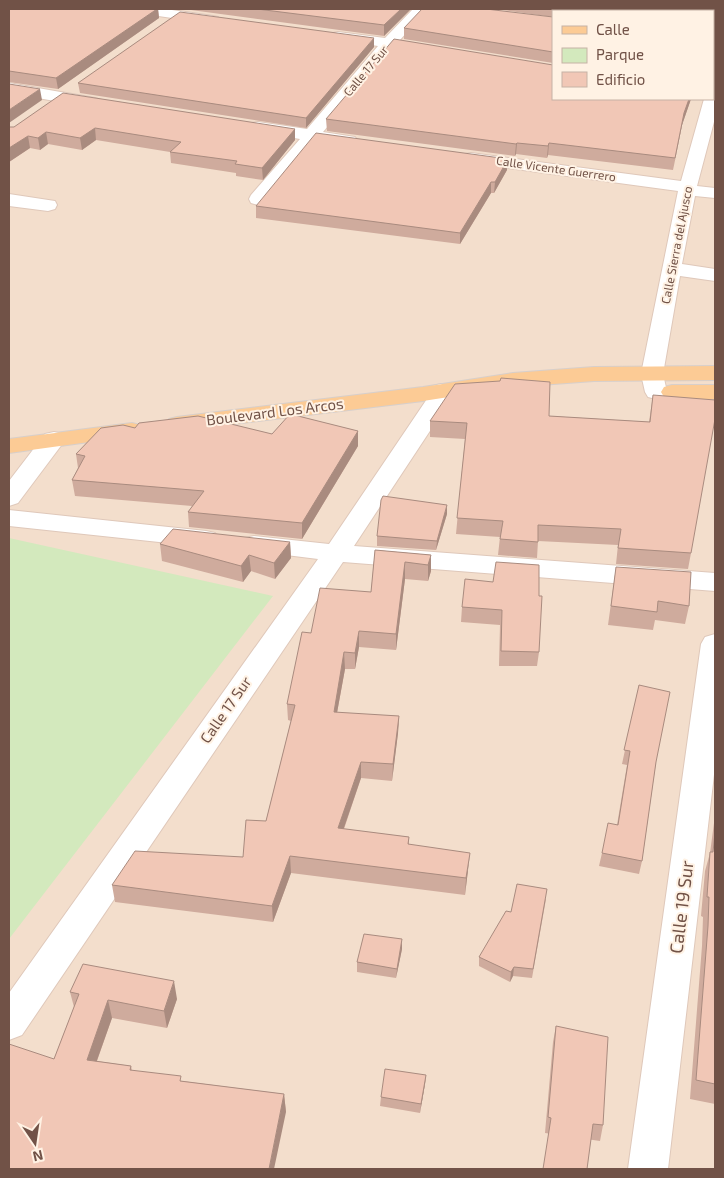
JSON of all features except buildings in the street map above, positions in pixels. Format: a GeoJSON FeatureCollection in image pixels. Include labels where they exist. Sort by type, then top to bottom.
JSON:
{"type":"FeatureCollection","features":[{"type":"Feature","properties":{"kind":"main road","name":"Boulevard Los Arcos"},"geometry":{"type":"LineString","coordinates":[[9,446],[435,394],[505,393],[654,383],[715,373]]}},
{"type":"Feature","properties":{"kind":"main road","name":"Boulevard Los Arcos"},"geometry":{"type":"LineString","coordinates":[[654,383],[715,392]]}},
{"type":"Feature","properties":{"kind":"street"},"geometry":{"type":"LineString","coordinates":[[138,9],[181,12],[225,21]]}},
{"type":"Feature","properties":{"kind":"street","name":"Calle 17 Sur"},"geometry":{"type":"LineString","coordinates":[[258,199],[389,43],[421,9]]}},
{"type":"Feature","properties":{"kind":"street"},"geometry":{"type":"LineString","coordinates":[[161,26],[181,12]]}},
{"type":"Feature","properties":{"kind":"street"},"geometry":{"type":"LineString","coordinates":[[321,34],[437,51]]}},
{"type":"Feature","properties":{"kind":"street"},"geometry":{"type":"LineString","coordinates":[[45,107],[75,86]]}},
{"type":"Feature","properties":{"kind":"street"},"geometry":{"type":"LineString","coordinates":[[9,88],[108,105]]}},
{"type":"Feature","properties":{"kind":"street","name":"Calle Sierra del Ajusco"},"geometry":{"type":"LineString","coordinates":[[654,383],[671,269],[688,189],[712,100]]}},
{"type":"Feature","properties":{"kind":"street"},"geometry":{"type":"LineString","coordinates":[[244,125],[362,142]]}},
{"type":"Feature","properties":{"kind":"street","name":"Calle Vicente Guerrero"},"geometry":{"type":"LineString","coordinates":[[450,155],[715,194]]}},
{"type":"Feature","properties":{"kind":"street"},"geometry":{"type":"LineString","coordinates":[[9,200],[48,205]]}},
{"type":"Feature","properties":{"kind":"street"},"geometry":{"type":"LineString","coordinates":[[671,269],[715,275]]}},
{"type":"Feature","properties":{"kind":"street","name":"Calle 17 Sur"},"geometry":{"type":"LineString","coordinates":[[9,1023],[336,553],[435,394]]}},
{"type":"Feature","properties":{"kind":"street"},"geometry":{"type":"LineString","coordinates":[[9,498],[54,439]]}},
{"type":"Feature","properties":{"kind":"street"},"geometry":{"type":"LineString","coordinates":[[9,518],[336,553],[715,582]]}},
{"type":"Feature","properties":{"kind":"street","name":"Calle 19 Sur"},"geometry":{"type":"LineString","coordinates":[[648,1169],[715,644]]}},
{"type":"Feature","properties":{"kind":"shaded area"},"geometry":{"type":"Polygon","coordinates":[[[9,9],[715,9],[715,1169],[9,1169],[9,9]]]}},
{"type":"Feature","properties":{"kind":"green space"},"geometry":{"type":"Polygon","coordinates":[[[9,538],[273,596],[9,939],[9,538]]]}}]}
